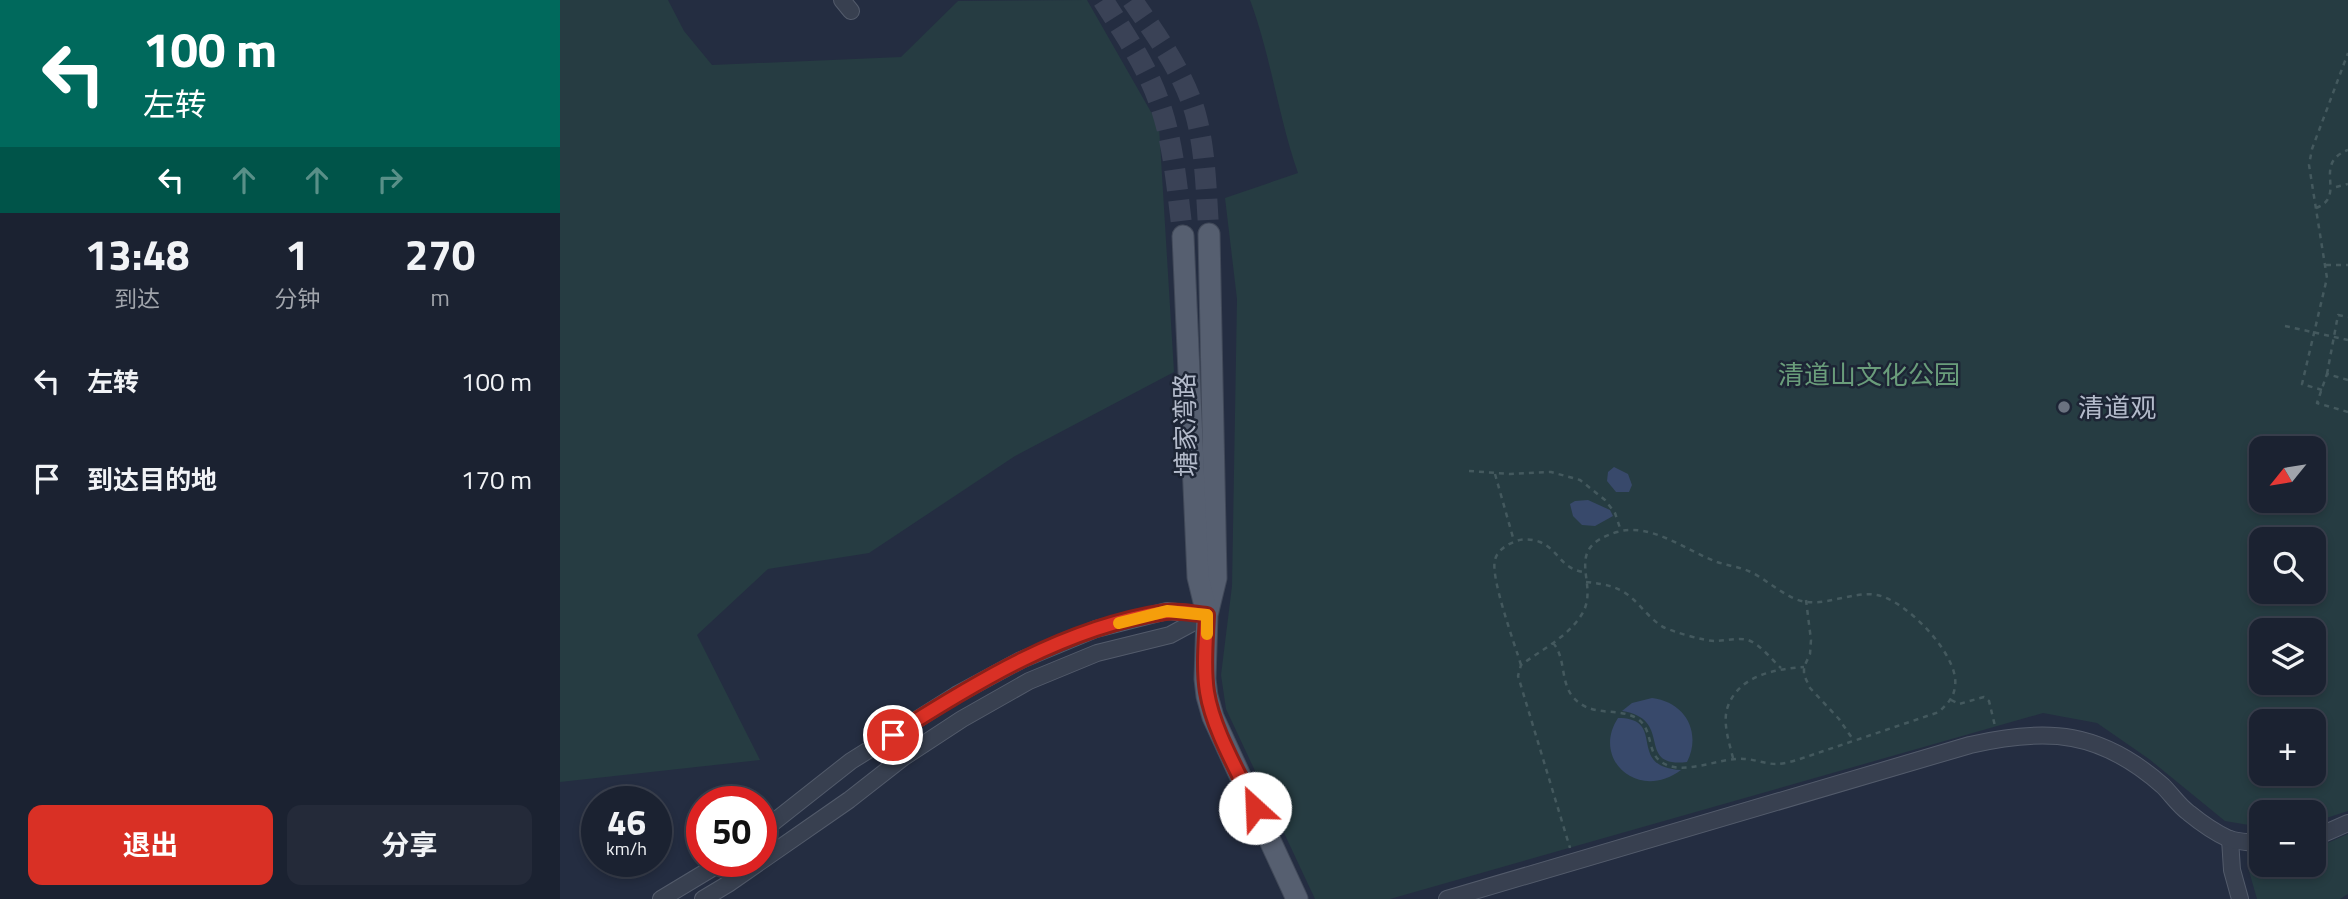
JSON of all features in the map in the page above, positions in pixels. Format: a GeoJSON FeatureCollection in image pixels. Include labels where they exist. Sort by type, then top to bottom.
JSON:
{"type":"FeatureCollection","features":[{"type":"Feature","properties":{"kind":"main road","name":"塘家湾路"},"geometry":{"type":"LineString","coordinates":[[1209,234],[1216,578],[1207,615],[1205,679],[1213,717],[1297,899]]}},
{"type":"Feature","properties":{"kind":"main road","name":"塘家湾路"},"geometry":{"type":"LineString","coordinates":[[1183,236],[1198,578],[1207,615]]}},
{"type":"Feature","properties":{"kind":"street"},"geometry":{"type":"LineString","coordinates":[[777,819],[851,761],[956,695],[1021,660],[1096,629],[1167,611],[1207,615]]}},
{"type":"Feature","properties":{"kind":"street"},"geometry":{"type":"LineString","coordinates":[[703,899],[849,800],[904,757],[1028,681],[1097,653],[1170,635],[1207,615]]}},
{"type":"Feature","properties":{"kind":"street"},"geometry":{"type":"LineString","coordinates":[[1447,899],[1998,738],[2057,734],[2116,752],[2143,769],[2187,813],[2230,839],[2249,842]]}},
{"type":"Feature","properties":{"kind":"street"},"geometry":{"type":"LineString","coordinates":[[2326,833],[2348,823]]}},
{"type":"Feature","properties":{"kind":"street"},"geometry":{"type":"LineString","coordinates":[[2230,839],[2232,870],[2241,899]]}},
{"type":"Feature","properties":{"kind":"street"},"geometry":{"type":"LineString","coordinates":[[660,899],[697,877]]}},
{"type":"Feature","properties":{"kind":"path"},"geometry":{"type":"LineString","coordinates":[[2322,390],[2302,384],[2327,278],[2309,166],[2312,149],[2348,54]]}},
{"type":"Feature","properties":{"kind":"path"},"geometry":{"type":"LineString","coordinates":[[2348,150],[2337,156],[2333,176],[2337,189],[2348,184]]}},
{"type":"Feature","properties":{"kind":"path"},"geometry":{"type":"LineString","coordinates":[[2316,208],[2329,205]]}},
{"type":"Feature","properties":{"kind":"path"},"geometry":{"type":"LineString","coordinates":[[2326,265],[2348,265]]}},
{"type":"Feature","properties":{"kind":"path"},"geometry":{"type":"LineString","coordinates":[[2348,317],[2337,315],[2327,374],[2317,403],[2348,412]]}},
{"type":"Feature","properties":{"kind":"path"},"geometry":{"type":"LineString","coordinates":[[2285,326],[2348,340]]}},
{"type":"Feature","properties":{"kind":"path"},"geometry":{"type":"LineString","coordinates":[[2327,374],[2348,380]]}},
{"type":"Feature","properties":{"kind":"path"},"geometry":{"type":"LineString","coordinates":[[1469,471],[1551,472],[1580,480],[1605,500],[1615,513],[1621,531]]}},
{"type":"Feature","properties":{"kind":"path"},"geometry":{"type":"LineString","coordinates":[[1494,473],[1514,541]]}},
{"type":"Feature","properties":{"kind":"path"},"geometry":{"type":"LineString","coordinates":[[1521,665],[1553,643],[1581,616],[1587,604],[1585,561],[1592,545],[1603,537],[1621,531],[1646,532],[1719,563],[1738,566],[1798,600],[1821,601],[1860,594],[1895,600],[1916,616],[1950,659],[1955,670],[1956,685],[1951,701],[1939,712],[1797,760],[1776,764],[1733,759],[1695,767],[1662,763],[1653,752],[1648,732],[1637,719],[1581,705],[1572,696],[1564,681],[1558,648],[1553,643]]}},
{"type":"Feature","properties":{"kind":"path"},"geometry":{"type":"LineString","coordinates":[[1574,861],[1518,676],[1521,665],[1496,579],[1495,560],[1505,545],[1521,538],[1540,542],[1554,552],[1566,567],[1584,573]]}},
{"type":"Feature","properties":{"kind":"path"},"geometry":{"type":"LineString","coordinates":[[1586,582],[1620,589],[1645,613],[1674,631],[1714,641],[1746,639],[1753,642],[1781,668]]}},
{"type":"Feature","properties":{"kind":"path"},"geometry":{"type":"LineString","coordinates":[[1805,600],[1811,640],[1804,675],[1810,688],[1839,719],[1854,741]]}},
{"type":"Feature","properties":{"kind":"path"},"geometry":{"type":"LineString","coordinates":[[1733,759],[1726,730],[1727,710],[1734,695],[1747,682],[1765,672],[1804,667]]}},
{"type":"Feature","properties":{"kind":"path"},"geometry":{"type":"LineString","coordinates":[[1951,701],[1959,704],[1984,697],[1989,701],[1998,738]]}},
{"type":"Feature","properties":{"kind":"green space"},"geometry":{"type":"Polygon","coordinates":[[[560,0],[668,0],[684,31],[712,65],[901,57],[958,1],[1087,0],[1159,126],[1174,372],[1015,456],[869,553],[768,569],[697,635],[760,760],[560,782],[560,0]]]}},
{"type":"Feature","properties":{"kind":"green space","name":"清道山文化公园"},"geometry":{"type":"Polygon","coordinates":[[[1250,0],[2348,0],[2348,811],[2326,818],[2326,800],[2249,800],[2249,825],[2225,821],[2149,759],[2097,723],[2043,713],[1390,899],[1315,899],[1226,709],[1221,675],[1232,586],[1237,299],[1225,198],[1298,173],[1250,0]]]}},
{"type":"Feature","properties":{"kind":"green space"},"geometry":{"type":"Polygon","coordinates":[[[2348,834],[2348,894],[2340,899],[2257,899],[2251,877],[2326,877],[2326,844],[2348,834]]]}},
{"type":"Feature","properties":{"kind":"water"},"geometry":{"type":"Polygon","coordinates":[[[1614,467],[1628,474],[1632,485],[1629,492],[1616,492],[1607,481],[1608,472],[1614,467]]]}},
{"type":"Feature","properties":{"kind":"water"},"geometry":{"type":"Polygon","coordinates":[[[1588,500],[1610,510],[1613,516],[1595,526],[1582,525],[1573,516],[1570,504],[1588,500]]]}},
{"type":"Feature","properties":{"kind":"water"},"geometry":{"type":"Polygon","coordinates":[[[1652,698],[1674,705],[1688,720],[1692,740],[1687,762],[1671,762],[1662,758],[1647,723],[1638,716],[1622,711],[1632,703],[1652,698]]]}},
{"type":"Feature","properties":{"kind":"water"},"geometry":{"type":"Polygon","coordinates":[[[1618,718],[1633,720],[1641,726],[1655,761],[1664,767],[1681,770],[1665,779],[1649,781],[1635,778],[1623,771],[1610,748],[1611,733],[1618,718]]]}},
{"type":"Feature","properties":{"kind":"tunnel"},"geometry":{"type":"LineString","coordinates":[[1103,0],[1140,60],[1158,99],[1171,149],[1183,236]]}},
{"type":"Feature","properties":{"kind":"tunnel"},"geometry":{"type":"LineString","coordinates":[[1132,0],[1176,67],[1195,112],[1203,157],[1209,234]]}},
{"type":"Feature","properties":{"kind":"slow traffic"},"geometry":{"type":"LineString","coordinates":[[1119,623],[1167,611],[1207,615],[1207,634]]}},
{"type":"Feature","properties":{"kind":"place","name":"清道观"},"geometry":{"type":"Point","coordinates":[2064,407]}},
{"type":"Feature","properties":{"kind":"route"},"geometry":{"type":"LineString","coordinates":[[893,735],[956,695],[1021,660],[1096,629],[1167,611],[1207,615],[1207,696],[1213,717],[1255,808]]}}]}
